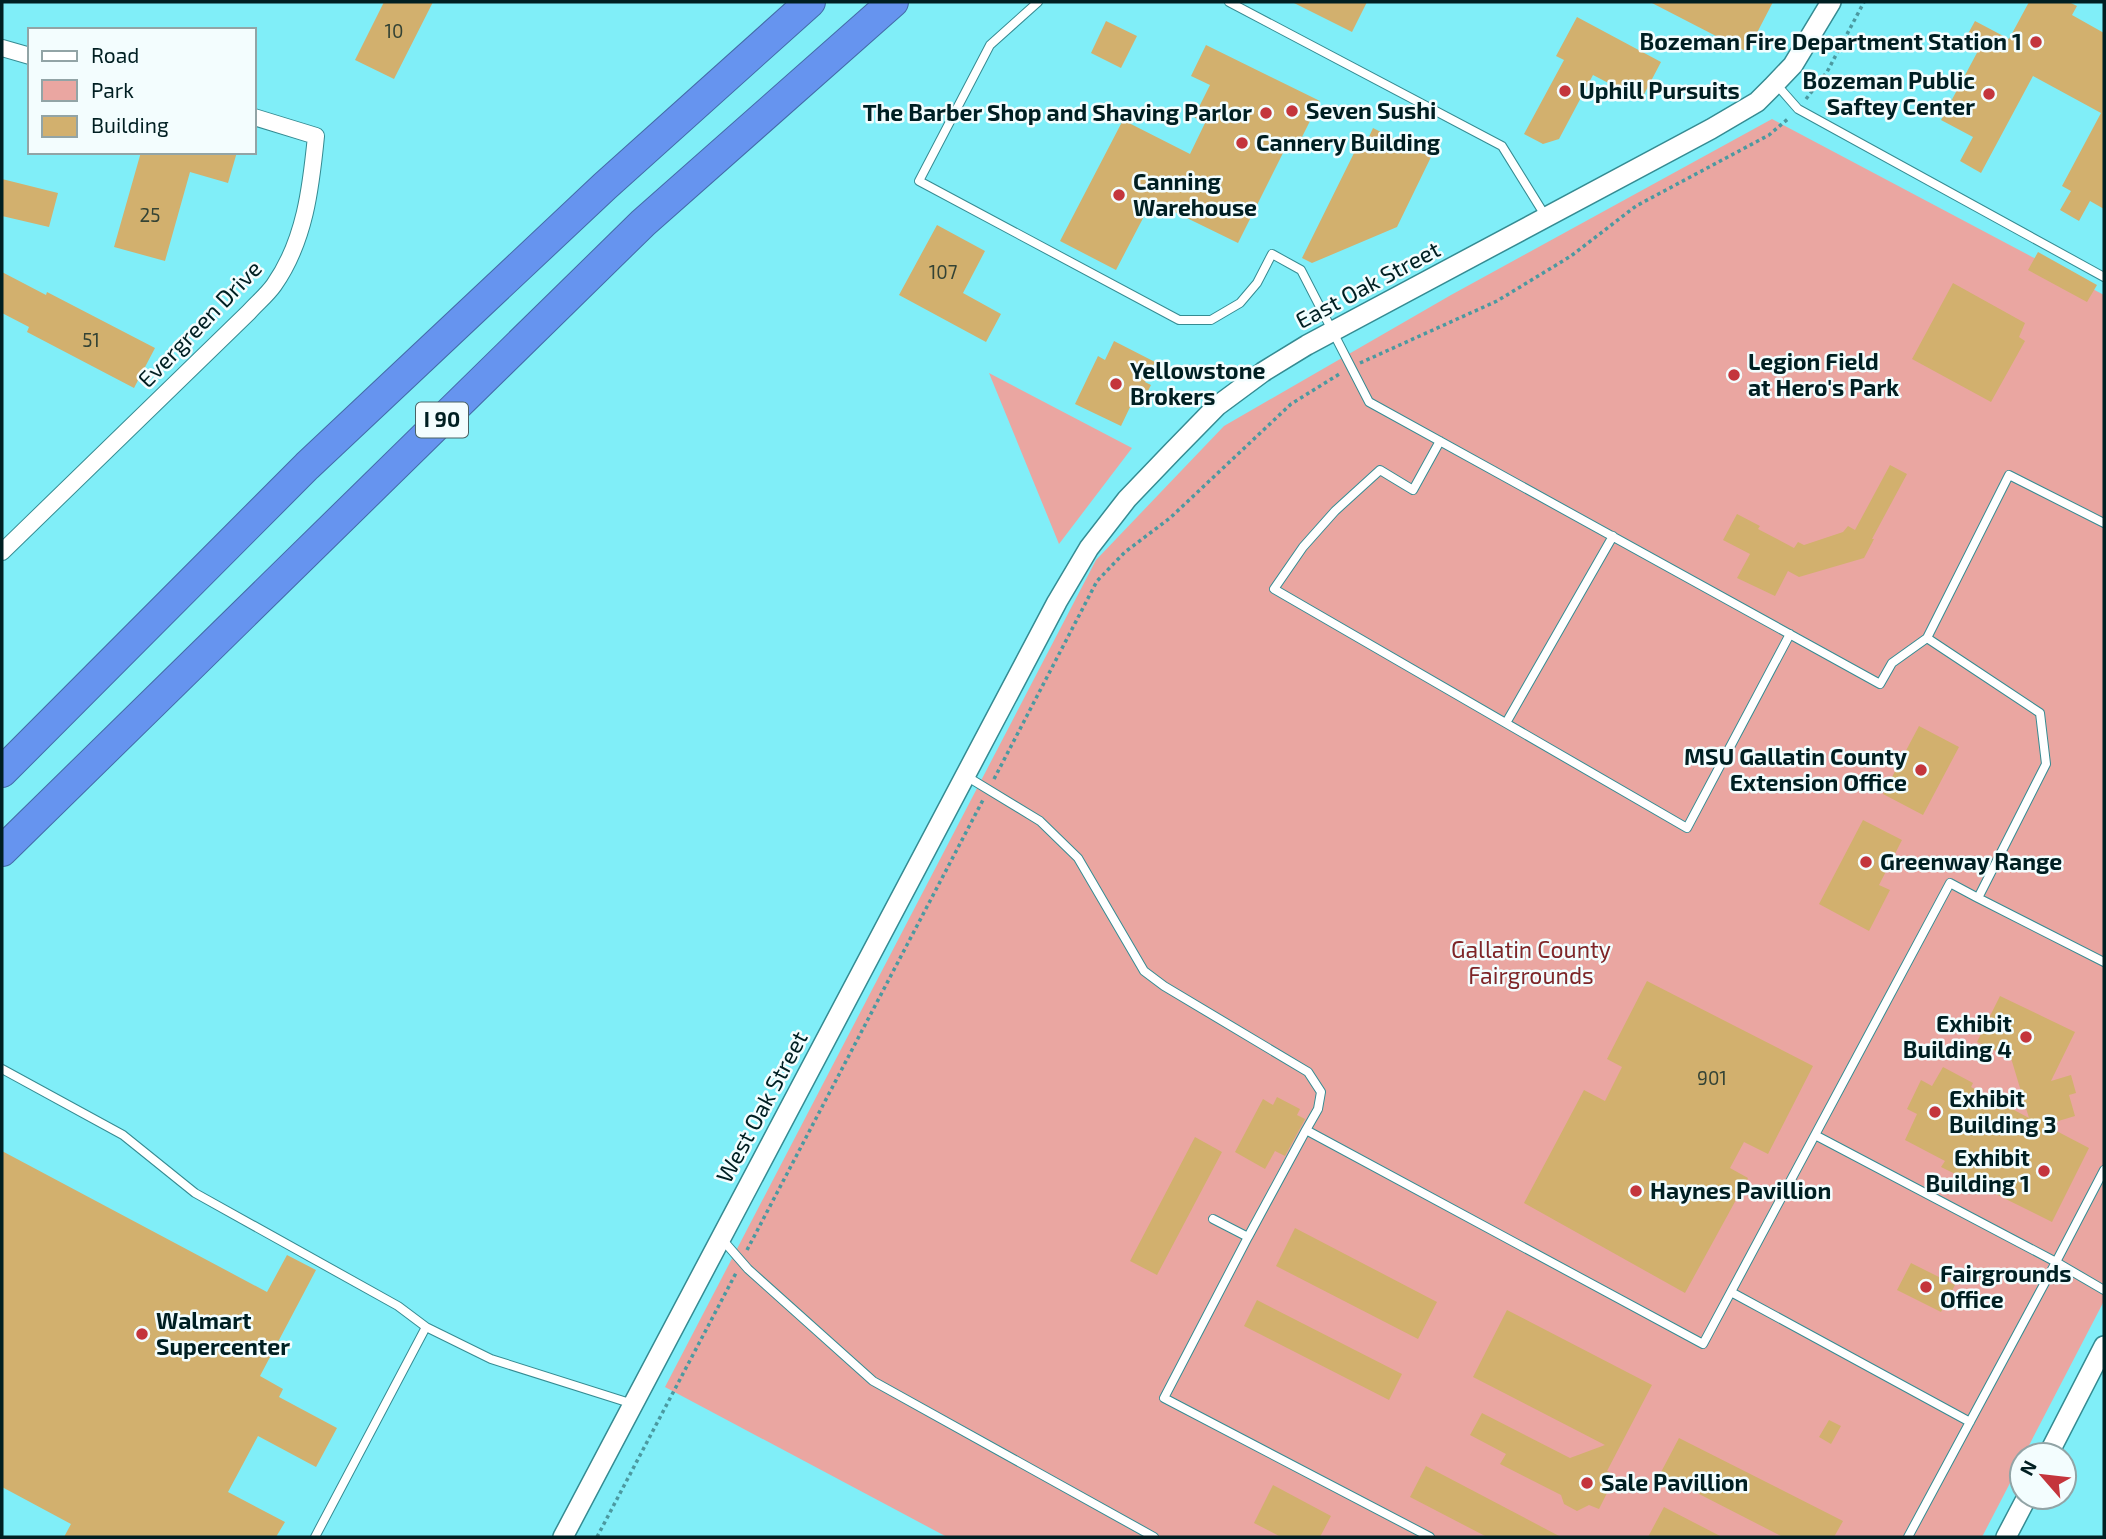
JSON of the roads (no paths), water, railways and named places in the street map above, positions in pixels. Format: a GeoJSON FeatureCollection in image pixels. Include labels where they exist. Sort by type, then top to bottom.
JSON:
{"type":"FeatureCollection","features":[{"type":"Feature","properties":{"kind":"highway","name":"I 90"},"geometry":{"type":"LineString","coordinates":[[2,772],[307,466],[605,186],[810,2]]}},
{"type":"Feature","properties":{"kind":"highway","name":"I 90"},"geometry":{"type":"LineString","coordinates":[[2,851],[643,223],[893,2]]}},
{"type":"Feature","properties":{"kind":"street","name":"East Oak Street"},"geometry":{"type":"LineString","coordinates":[[1004,699],[1089,548],[1127,499],[1217,406],[1263,372],[1334,331],[1757,102],[1793,65],[1831,2]]}},
{"type":"Feature","properties":{"kind":"street"},"geometry":{"type":"LineString","coordinates":[[2,48],[28,55]]}},
{"type":"Feature","properties":{"kind":"street","name":"Evergreen Drive"},"geometry":{"type":"LineString","coordinates":[[2,552],[249,312],[273,286],[287,264],[300,232],[311,186],[316,136],[256,118]]}},
{"type":"Feature","properties":{"kind":"street","name":"West Oak Street"},"geometry":{"type":"LineString","coordinates":[[564,1537],[1004,699]]}},
{"type":"Feature","properties":{"kind":"street"},"geometry":{"type":"LineString","coordinates":[[2055,1441],[2104,1346]]}},
{"type":"Feature","properties":{"kind":"street"},"geometry":{"type":"LineString","coordinates":[[2006,1537],[2020,1511]]}},
{"type":"Feature","properties":{"kind":"lane"},"geometry":{"type":"LineString","coordinates":[[1038,2],[990,45],[919,181],[1180,320],[1211,320],[1240,303],[1258,283],[1272,254],[1301,270],[1369,402],[1880,684],[1892,663],[1927,638],[2009,475],[2104,523]]}},
{"type":"Feature","properties":{"kind":"lane"},"geometry":{"type":"LineString","coordinates":[[1229,2],[1502,146],[1546,217]]}},
{"type":"Feature","properties":{"kind":"lane"},"geometry":{"type":"LineString","coordinates":[[1776,84],[1798,109],[2104,277]]}},
{"type":"Feature","properties":{"kind":"lane"},"geometry":{"type":"LineString","coordinates":[[1440,441],[1413,490],[1380,470],[1335,511],[1303,548],[1275,589],[1687,828],[1790,634]]}},
{"type":"Feature","properties":{"kind":"lane"},"geometry":{"type":"LineString","coordinates":[[1506,723],[1613,536]]}},
{"type":"Feature","properties":{"kind":"lane"},"geometry":{"type":"LineString","coordinates":[[1927,638],[2040,713],[2046,764],[1978,898]]}},
{"type":"Feature","properties":{"kind":"lane"},"geometry":{"type":"LineString","coordinates":[[964,775],[1040,821],[1078,858],[1144,971],[1164,986],[1308,1072],[1321,1092],[1318,1109],[1164,1398],[1430,1537]]}},
{"type":"Feature","properties":{"kind":"lane"},"geometry":{"type":"LineString","coordinates":[[1306,1130],[1703,1344],[1950,883],[2104,962]]}},
{"type":"Feature","properties":{"kind":"lane"},"geometry":{"type":"LineString","coordinates":[[2,1069],[123,1135],[195,1193],[398,1306],[426,1327],[491,1359],[634,1404]]}},
{"type":"Feature","properties":{"kind":"lane"},"geometry":{"type":"LineString","coordinates":[[1815,1135],[2104,1290]]}},
{"type":"Feature","properties":{"kind":"lane"},"geometry":{"type":"LineString","coordinates":[[1908,1537],[2104,1170]]}},
{"type":"Feature","properties":{"kind":"lane"},"geometry":{"type":"LineString","coordinates":[[1213,1219],[1248,1237]]}},
{"type":"Feature","properties":{"kind":"lane"},"geometry":{"type":"LineString","coordinates":[[720,1238],[873,1381],[1154,1537]]}},
{"type":"Feature","properties":{"kind":"lane"},"geometry":{"type":"LineString","coordinates":[[1731,1292],[1970,1422]]}},
{"type":"Feature","properties":{"kind":"lane"},"geometry":{"type":"LineString","coordinates":[[315,1537],[426,1327]]}},
{"type":"Feature","properties":{"kind":"place","name":"Bozeman Fire Department Station 1"},"geometry":{"type":"Point","coordinates":[2036,42]}},
{"type":"Feature","properties":{"kind":"place","name":"Uphill Pursuits"},"geometry":{"type":"Point","coordinates":[1565,91]}},
{"type":"Feature","properties":{"kind":"place","name":"Bozeman Public Saftey Center"},"geometry":{"type":"Point","coordinates":[1989,94]}},
{"type":"Feature","properties":{"kind":"place","name":"Seven Sushi"},"geometry":{"type":"Point","coordinates":[1292,111]}},
{"type":"Feature","properties":{"kind":"place","name":"The Barber Shop and Shaving Parlor"},"geometry":{"type":"Point","coordinates":[1266,113]}},
{"type":"Feature","properties":{"kind":"place","name":"Cannery Building"},"geometry":{"type":"Point","coordinates":[1242,143]}},
{"type":"Feature","properties":{"kind":"place","name":"Canning Warehouse"},"geometry":{"type":"Point","coordinates":[1119,195]}},
{"type":"Feature","properties":{"kind":"place","name":"Legion Field at Hero's Park"},"geometry":{"type":"Point","coordinates":[1734,375]}},
{"type":"Feature","properties":{"kind":"place","name":"Yellowstone Brokers"},"geometry":{"type":"Point","coordinates":[1116,384]}},
{"type":"Feature","properties":{"kind":"place","name":"MSU Gallatin County Extension Office"},"geometry":{"type":"Point","coordinates":[1921,770]}},
{"type":"Feature","properties":{"kind":"place","name":"Greenway Range"},"geometry":{"type":"Point","coordinates":[1866,862]}},
{"type":"Feature","properties":{"kind":"place","name":"Exhibit Building 4"},"geometry":{"type":"Point","coordinates":[2026,1037]}},
{"type":"Feature","properties":{"kind":"place","name":"Exhibit Building 3"},"geometry":{"type":"Point","coordinates":[1935,1112]}},
{"type":"Feature","properties":{"kind":"place","name":"Exhibit Building 1"},"geometry":{"type":"Point","coordinates":[2044,1171]}},
{"type":"Feature","properties":{"kind":"place","name":"Haynes Pavillion"},"geometry":{"type":"Point","coordinates":[1636,1191]}},
{"type":"Feature","properties":{"kind":"place","name":"Fairgrounds Office"},"geometry":{"type":"Point","coordinates":[1926,1287]}},
{"type":"Feature","properties":{"kind":"place","name":"Walmart Supercenter"},"geometry":{"type":"Point","coordinates":[142,1334]}},
{"type":"Feature","properties":{"kind":"place","name":"Sale Pavillion"},"geometry":{"type":"Point","coordinates":[1587,1483]}},
{"type":"Feature","properties":{"kind":"park label","name":"Gallatin County Fairgrounds"},"geometry":{"type":"Point","coordinates":[1531,963]}}]}
